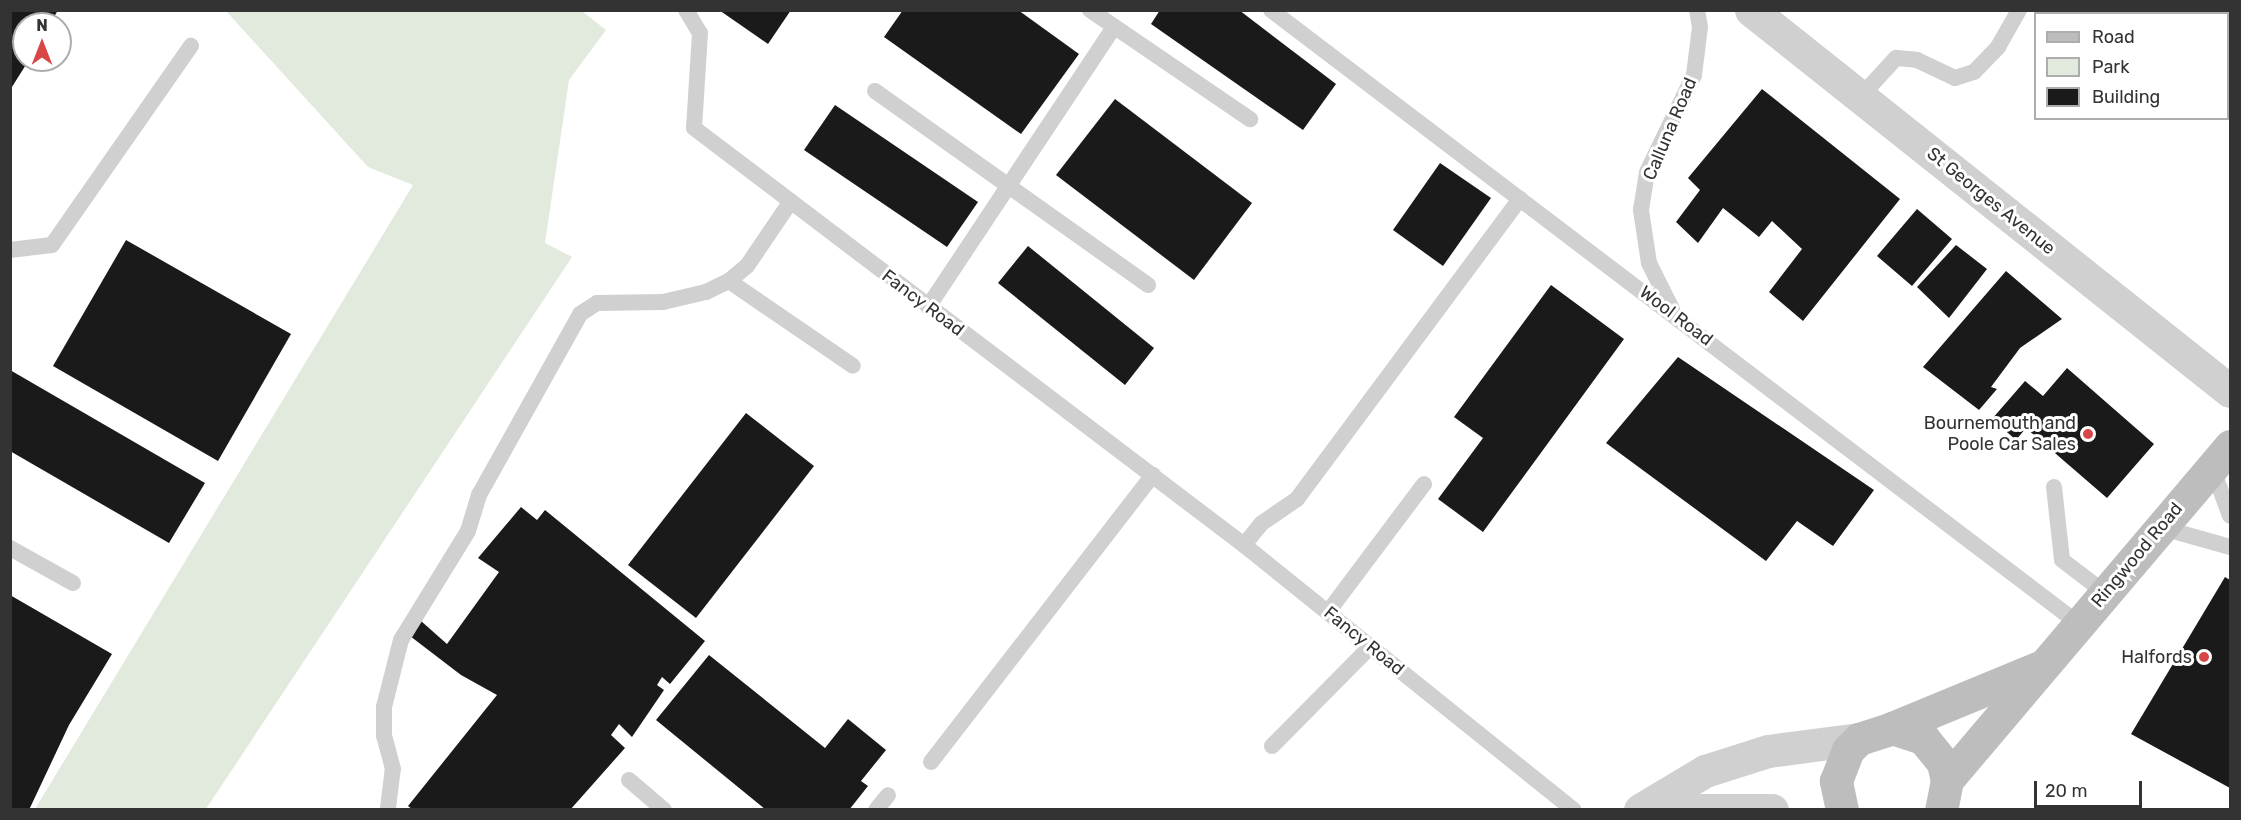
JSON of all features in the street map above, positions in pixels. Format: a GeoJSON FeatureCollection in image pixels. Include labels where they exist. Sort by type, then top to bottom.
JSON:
{"type":"FeatureCollection","features":[{"type":"Feature","properties":{"kind":"main road","name":"Ringwood Road"},"geometry":{"type":"LineString","coordinates":[[1944,795],[2104,592],[2221,456]]}},
{"type":"Feature","properties":{"kind":"main road","name":"Ringwood Road"},"geometry":{"type":"LineString","coordinates":[[1859,739],[1892,728],[2045,665]]}},
{"type":"Feature","properties":{"kind":"main road"},"geometry":{"type":"LineString","coordinates":[[1892,728],[1923,738],[1943,763],[1944,795]]}},
{"type":"Feature","properties":{"kind":"main road"},"geometry":{"type":"LineString","coordinates":[[1842,810],[1836,781],[1839,765],[1859,739]]}},
{"type":"Feature","properties":{"kind":"street","name":"St Georges Avenue"},"geometry":{"type":"LineString","coordinates":[[1751,10],[2230,391]]}},
{"type":"Feature","properties":{"kind":"street"},"geometry":{"type":"LineString","coordinates":[[1640,810],[1705,771],[1768,751],[1859,739]]}},
{"type":"Feature","properties":{"kind":"street"},"geometry":{"type":"LineString","coordinates":[[1692,810],[1772,810]]}},
{"type":"Feature","properties":{"kind":"lane","name":"Fancy Road"},"geometry":{"type":"LineString","coordinates":[[686,10],[700,33],[694,128],[1244,545],[1574,810]]}},
{"type":"Feature","properties":{"kind":"lane"},"geometry":{"type":"LineString","coordinates":[[1090,10],[1250,119]]}},
{"type":"Feature","properties":{"kind":"lane","name":"Wool Road"},"geometry":{"type":"LineString","coordinates":[[1270,10],[1520,200],[1674,313],[2079,624]]}},
{"type":"Feature","properties":{"kind":"lane","name":"Calluna Road"},"geometry":{"type":"LineString","coordinates":[[1674,313],[1649,263],[1641,210],[1647,172],[1694,75],[1700,27],[1698,10]]}},
{"type":"Feature","properties":{"kind":"lane"},"geometry":{"type":"LineString","coordinates":[[1861,96],[1896,58],[1917,60],[1954,78],[1974,72],[1998,47],[2019,10]]}},
{"type":"Feature","properties":{"kind":"lane"},"geometry":{"type":"LineString","coordinates":[[928,307],[1114,27]]}},
{"type":"Feature","properties":{"kind":"lane"},"geometry":{"type":"LineString","coordinates":[[10,250],[52,245],[191,46]]}},
{"type":"Feature","properties":{"kind":"lane"},"geometry":{"type":"LineString","coordinates":[[875,91],[1148,285]]}},
{"type":"Feature","properties":{"kind":"lane"},"geometry":{"type":"LineString","coordinates":[[1244,545],[1262,523],[1298,500],[1520,200]]}},
{"type":"Feature","properties":{"kind":"lane"},"geometry":{"type":"LineString","coordinates":[[388,808],[393,769],[384,736],[384,707],[402,640],[468,531],[479,495],[580,314],[597,303],[663,302],[706,292],[729,281],[747,266],[791,201]]}},
{"type":"Feature","properties":{"kind":"lane"},"geometry":{"type":"LineString","coordinates":[[729,281],[853,366]]}},
{"type":"Feature","properties":{"kind":"lane"},"geometry":{"type":"LineString","coordinates":[[2221,456],[2230,516]]}},
{"type":"Feature","properties":{"kind":"lane"},"geometry":{"type":"LineString","coordinates":[[930,762],[1153,475]]}},
{"type":"Feature","properties":{"kind":"lane"},"geometry":{"type":"LineString","coordinates":[[1328,612],[1424,484]]}},
{"type":"Feature","properties":{"kind":"lane"},"geometry":{"type":"LineString","coordinates":[[2054,487],[2062,560],[2104,592]]}},
{"type":"Feature","properties":{"kind":"lane"},"geometry":{"type":"LineString","coordinates":[[2159,527],[2230,547]]}},
{"type":"Feature","properties":{"kind":"lane"},"geometry":{"type":"LineString","coordinates":[[10,548],[73,583]]}},
{"type":"Feature","properties":{"kind":"lane"},"geometry":{"type":"LineString","coordinates":[[1272,746],[1371,646]]}},
{"type":"Feature","properties":{"kind":"lane"},"geometry":{"type":"LineString","coordinates":[[628,780],[664,810]]}},
{"type":"Feature","properties":{"kind":"lane"},"geometry":{"type":"LineString","coordinates":[[876,810],[888,795]]}},
{"type":"Feature","properties":{"kind":"green space"},"geometry":{"type":"Polygon","coordinates":[[[226,11],[582,11],[606,30],[569,80],[545,243],[572,257],[206,809],[35,809],[413,185],[368,167],[226,11]]]}},
{"type":"Feature","properties":{"kind":"building"},"geometry":{"type":"Polygon","coordinates":[[[10,10],[58,10],[57,12],[12,12],[12,72],[21,72],[10,90],[10,10]]]}},
{"type":"Feature","properties":{"kind":"building"},"geometry":{"type":"Polygon","coordinates":[[[719,10],[791,10],[768,44],[719,10]]]}},
{"type":"Feature","properties":{"kind":"building"},"geometry":{"type":"Polygon","coordinates":[[[903,10],[1018,10],[1079,54],[1021,134],[884,37],[903,10]]]}},
{"type":"Feature","properties":{"kind":"building"},"geometry":{"type":"Polygon","coordinates":[[[1160,10],[1239,10],[1336,84],[1303,130],[1151,24],[1160,10]]]}},
{"type":"Feature","properties":{"kind":"building"},"geometry":{"type":"Polygon","coordinates":[[[1762,89],[1900,199],[1803,321],[1769,292],[1802,249],[1772,221],[1759,237],[1723,208],[1698,243],[1676,222],[1700,190],[1688,178],[1762,89]]]}},
{"type":"Feature","properties":{"kind":"building"},"geometry":{"type":"Polygon","coordinates":[[[1115,99],[1252,203],[1194,280],[1056,175],[1115,99]]]}},
{"type":"Feature","properties":{"kind":"building"},"geometry":{"type":"Polygon","coordinates":[[[835,105],[978,202],[947,247],[804,150],[835,105]]]}},
{"type":"Feature","properties":{"kind":"building"},"geometry":{"type":"Polygon","coordinates":[[[1440,163],[1491,198],[1443,266],[1393,230],[1440,163]]]}},
{"type":"Feature","properties":{"kind":"building"},"geometry":{"type":"Polygon","coordinates":[[[1917,209],[1952,239],[1912,286],[1877,256],[1917,209]]]}},
{"type":"Feature","properties":{"kind":"building"},"geometry":{"type":"Polygon","coordinates":[[[126,240],[291,334],[218,461],[53,366],[126,240]]]}},
{"type":"Feature","properties":{"kind":"building"},"geometry":{"type":"Polygon","coordinates":[[[1956,245],[1987,269],[1949,318],[1917,287],[1956,245]]]}},
{"type":"Feature","properties":{"kind":"building"},"geometry":{"type":"Polygon","coordinates":[[[1028,246],[1154,348],[1125,385],[998,283],[1028,246]]]}},
{"type":"Feature","properties":{"kind":"building"},"geometry":{"type":"Polygon","coordinates":[[[2006,271],[2062,319],[2020,348],[1991,387],[1997,389],[1979,410],[1923,367],[2006,271]]]}},
{"type":"Feature","properties":{"kind":"building"},"geometry":{"type":"Polygon","coordinates":[[[1551,285],[1624,339],[1483,532],[1438,499],[1483,438],[1454,417],[1551,285]]]}},
{"type":"Feature","properties":{"kind":"building"},"geometry":{"type":"Polygon","coordinates":[[[1678,357],[1874,490],[1833,546],[1797,521],[1766,561],[1606,443],[1678,357]]]}},
{"type":"Feature","properties":{"kind":"building","name":"Bournemouth and Poole Car Sales"},"geometry":{"type":"Polygon","coordinates":[[[2067,368],[2154,444],[2107,498],[2026,428],[2016,440],[1992,419],[2025,381],[2043,396],[2067,368]]]}},
{"type":"Feature","properties":{"kind":"building"},"geometry":{"type":"Polygon","coordinates":[[[10,370],[205,483],[169,543],[10,451],[10,370]]]}},
{"type":"Feature","properties":{"kind":"building"},"geometry":{"type":"Polygon","coordinates":[[[746,413],[814,466],[696,618],[628,565],[746,413]]]}},
{"type":"Feature","properties":{"kind":"building"},"geometry":{"type":"Polygon","coordinates":[[[521,507],[537,520],[545,510],[705,641],[670,684],[662,677],[657,685],[664,690],[632,737],[619,724],[611,735],[625,748],[570,810],[413,810],[408,806],[497,695],[461,675],[410,636],[421,621],[447,644],[499,572],[478,558],[521,507]]]}},
{"type":"Feature","properties":{"kind":"building","name":"Halfords"},"geometry":{"type":"Polygon","coordinates":[[[2225,577],[2230,580],[2230,788],[2131,734],[2225,577]]]}},
{"type":"Feature","properties":{"kind":"building"},"geometry":{"type":"Polygon","coordinates":[[[10,595],[112,654],[69,725],[29,810],[10,810],[10,595]]]}},
{"type":"Feature","properties":{"kind":"building"},"geometry":{"type":"Polygon","coordinates":[[[709,655],[825,748],[848,719],[886,750],[861,781],[868,786],[849,810],[766,810],[656,720],[709,655]]]}},
{"type":"Feature","properties":{"kind":"place","name":"Bournemouth and Poole Car Sales"},"geometry":{"type":"Point","coordinates":[2088,434]}},
{"type":"Feature","properties":{"kind":"place","name":"Halfords"},"geometry":{"type":"Point","coordinates":[2204,657]}}]}
